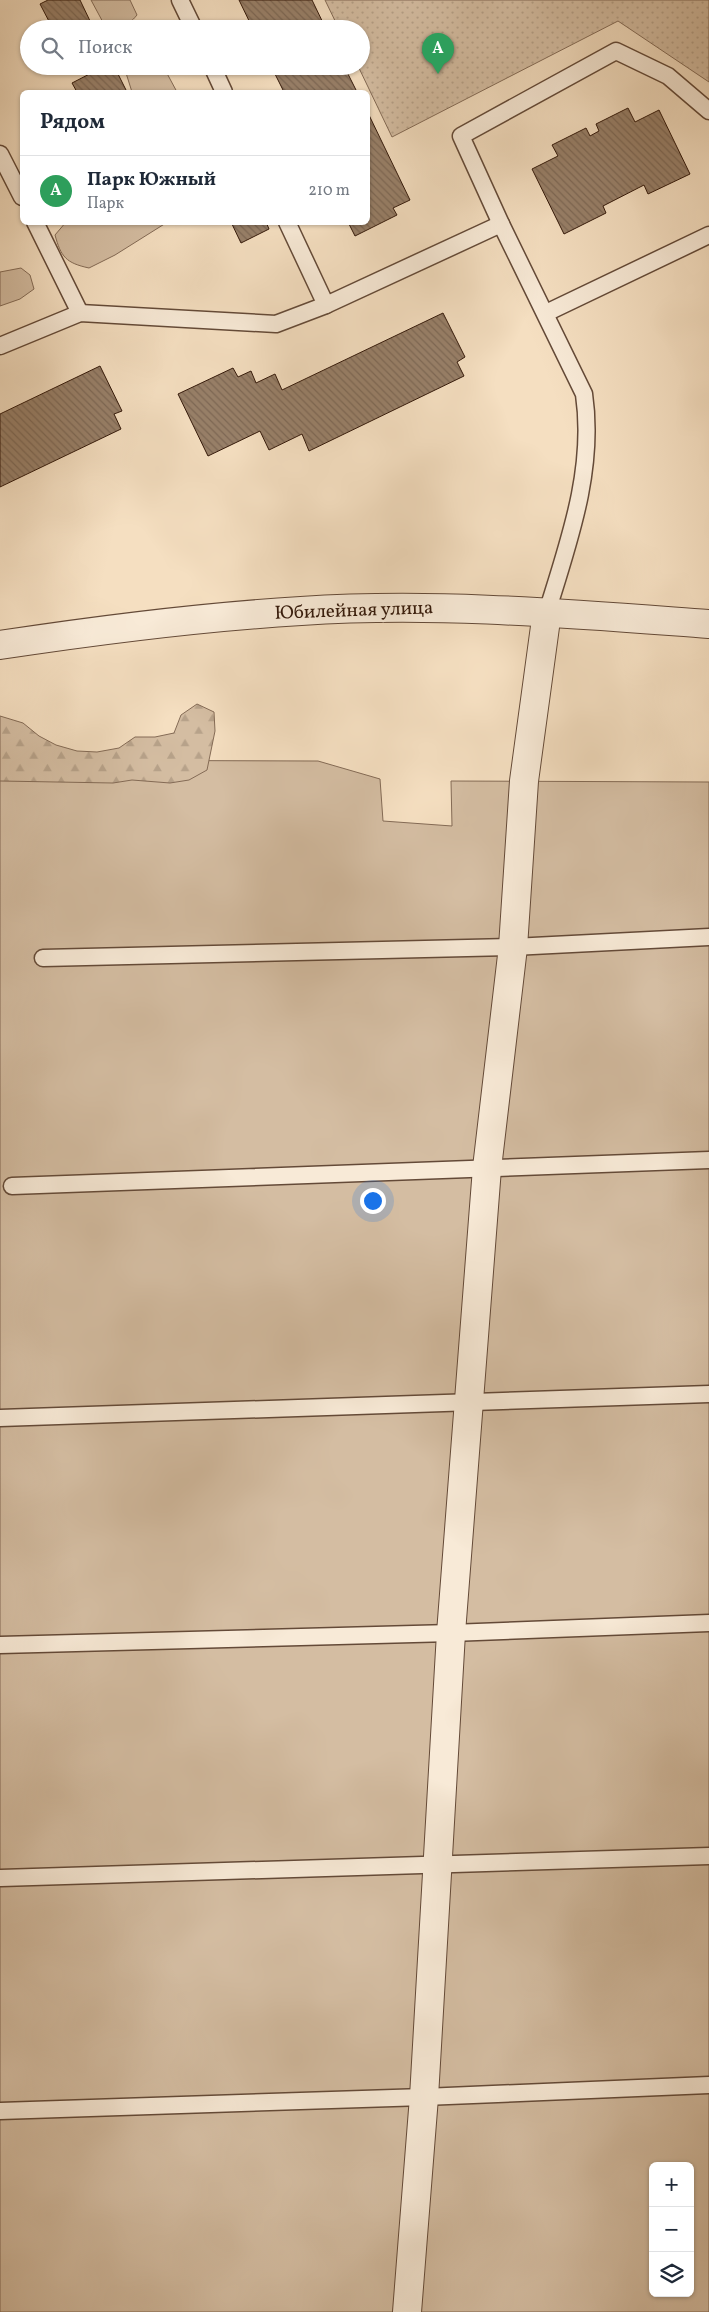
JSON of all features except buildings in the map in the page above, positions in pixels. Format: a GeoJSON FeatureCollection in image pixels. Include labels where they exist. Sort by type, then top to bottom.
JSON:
{"type":"FeatureCollection","features":[{"type":"Feature","properties":{"kind":"street","name":"Юбилейная улица"},"geometry":{"type":"LineString","coordinates":[[0,645],[164,624],[301,611],[464,608],[709,624]]}},
{"type":"Feature","properties":{"kind":"street"},"geometry":{"type":"LineString","coordinates":[[407,2312],[424,2098],[451,1633],[487,1168],[513,947],[524,781],[548,612]]}},
{"type":"Feature","properties":{"kind":"lane"},"geometry":{"type":"LineString","coordinates":[[180,0],[190,20]]}},
{"type":"Feature","properties":{"kind":"lane"},"geometry":{"type":"LineString","coordinates":[[548,612],[579,506],[587,452],[588,417],[584,394],[546,313],[500,224],[461,136],[616,51],[668,76],[709,111]]}},
{"type":"Feature","properties":{"kind":"lane"},"geometry":{"type":"LineString","coordinates":[[216,75],[223,90]]}},
{"type":"Feature","properties":{"kind":"lane"},"geometry":{"type":"LineString","coordinates":[[0,154],[20,193]]}},
{"type":"Feature","properties":{"kind":"lane"},"geometry":{"type":"LineString","coordinates":[[0,346],[80,313],[276,324],[326,305],[500,224]]}},
{"type":"Feature","properties":{"kind":"lane"},"geometry":{"type":"LineString","coordinates":[[36,225],[80,313]]}},
{"type":"Feature","properties":{"kind":"lane"},"geometry":{"type":"LineString","coordinates":[[288,225],[326,305]]}},
{"type":"Feature","properties":{"kind":"lane"},"geometry":{"type":"LineString","coordinates":[[546,313],[709,235]]}},
{"type":"Feature","properties":{"kind":"lane"},"geometry":{"type":"LineString","coordinates":[[43,958],[513,947],[709,937]]}},
{"type":"Feature","properties":{"kind":"lane"},"geometry":{"type":"LineString","coordinates":[[12,1186],[709,1160]]}},
{"type":"Feature","properties":{"kind":"lane"},"geometry":{"type":"LineString","coordinates":[[0,1418],[709,1394]]}},
{"type":"Feature","properties":{"kind":"lane"},"geometry":{"type":"LineString","coordinates":[[0,1645],[451,1633],[709,1623]]}},
{"type":"Feature","properties":{"kind":"lane"},"geometry":{"type":"LineString","coordinates":[[2,1878],[709,1856]]}},
{"type":"Feature","properties":{"kind":"lane"},"geometry":{"type":"LineString","coordinates":[[0,2111],[424,2098],[709,2085]]}},
{"type":"Feature","properties":{"kind":"green space"},"geometry":{"type":"Polygon","coordinates":[[[91,0],[130,0],[137,15],[132,20],[102,20],[91,0]]]}},
{"type":"Feature","properties":{"kind":"green space"},"geometry":{"type":"Polygon","coordinates":[[[325,0],[709,0],[709,82],[618,21],[392,137],[362,75],[370,75],[370,20],[335,20],[325,0]]]}},
{"type":"Feature","properties":{"kind":"green space"},"geometry":{"type":"Polygon","coordinates":[[[127,75],[168,75],[176,90],[131,90],[127,75]]]}},
{"type":"Feature","properties":{"kind":"green space"},"geometry":{"type":"Polygon","coordinates":[[[63,225],[163,225],[115,255],[89,268],[75,264],[66,258],[62,254],[55,235],[63,225]]]}},
{"type":"Feature","properties":{"kind":"green space"},"geometry":{"type":"Polygon","coordinates":[[[21,268],[30,275],[34,289],[20,299],[0,306],[0,272],[21,268]]]}},
{"type":"Feature","properties":{"kind":"green space"},"geometry":{"type":"Polygon","coordinates":[[[197,704],[214,712],[215,731],[207,770],[189,780],[170,783],[132,780],[113,783],[0,781],[0,716],[23,723],[39,736],[56,745],[77,751],[97,752],[119,748],[135,737],[155,737],[174,733],[181,715],[197,704]]]}},
{"type":"Feature","properties":{"kind":"green space"},"geometry":{"type":"Polygon","coordinates":[[[0,760],[318,761],[380,779],[383,821],[452,826],[451,781],[709,782],[709,2312],[0,2312],[0,760]]]}},
{"type":"Feature","properties":{"kind":"place","name":"Парк Южный"},"geometry":{"type":"Point","coordinates":[438,74]}}]}
